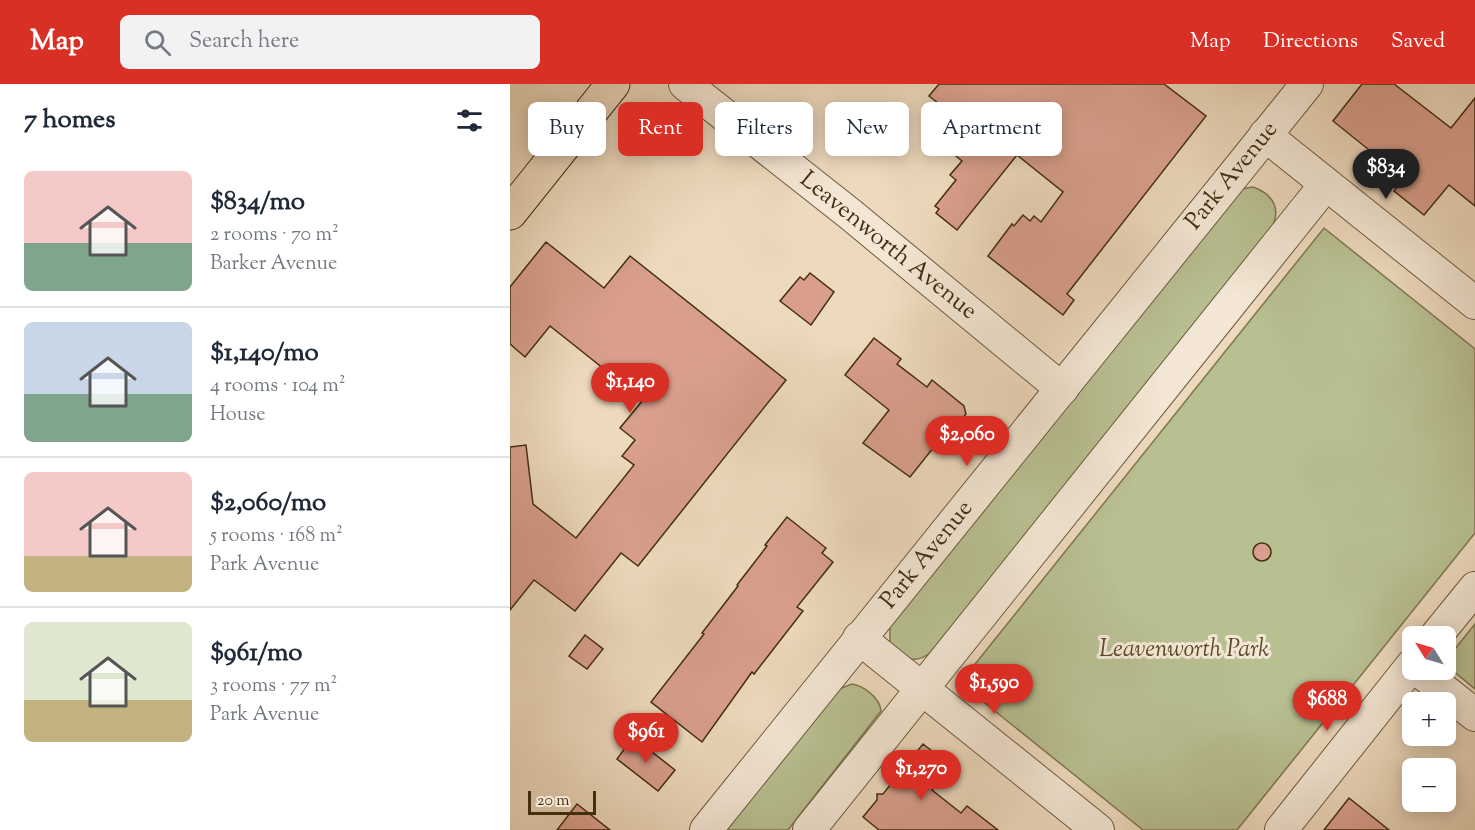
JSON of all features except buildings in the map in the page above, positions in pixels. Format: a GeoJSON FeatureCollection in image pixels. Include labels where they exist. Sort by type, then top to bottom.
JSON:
{"type":"FeatureCollection","features":[{"type":"Feature","properties":{"kind":"main road"},"geometry":{"type":"LineString","coordinates":[[510,213],[613,84]]}},
{"type":"Feature","properties":{"kind":"street","name":"Leavenworth Avenue"},"geometry":{"type":"LineString","coordinates":[[685,84],[850,214],[1062,389]]}},
{"type":"Feature","properties":{"kind":"street","name":"Park Avenue"},"geometry":{"type":"LineString","coordinates":[[706,830],[1306,84]]}},
{"type":"Feature","properties":{"kind":"street"},"geometry":{"type":"LineString","coordinates":[[1265,135],[1475,303]]}},
{"type":"Feature","properties":{"kind":"street"},"geometry":{"type":"LineString","coordinates":[[809,830],[1326,184]]}},
{"type":"Feature","properties":{"kind":"street"},"geometry":{"type":"LineString","coordinates":[[1444,626],[1475,588]]}},
{"type":"Feature","properties":{"kind":"street"},"geometry":{"type":"LineString","coordinates":[[859,638],[1098,830]]}},
{"type":"Feature","properties":{"kind":"street"},"geometry":{"type":"LineString","coordinates":[[1281,830],[1402,679]]}},
{"type":"Feature","properties":{"kind":"street"},"geometry":{"type":"LineString","coordinates":[[1431,680],[1475,716]]}},
{"type":"Feature","properties":{"kind":"green space"},"geometry":{"type":"Polygon","coordinates":[[[1253,187],[1266,194],[1274,203],[1276,215],[1271,229],[930,653],[914,659],[900,653],[890,645],[890,624],[1242,189],[1253,187]]]}},
{"type":"Feature","properties":{"kind":"green space","name":"Leavenworth Park"},"geometry":{"type":"Polygon","coordinates":[[[1324,228],[1475,349],[1475,533],[1237,830],[1143,830],[960,683],[1324,228]]]}},
{"type":"Feature","properties":{"kind":"green space"},"geometry":{"type":"Polygon","coordinates":[[[1475,624],[1475,689],[1456,673],[1456,648],[1475,624]]]}},
{"type":"Feature","properties":{"kind":"green space"},"geometry":{"type":"Polygon","coordinates":[[[852,684],[871,693],[881,711],[788,830],[725,830],[839,689],[852,684]]]}}]}
